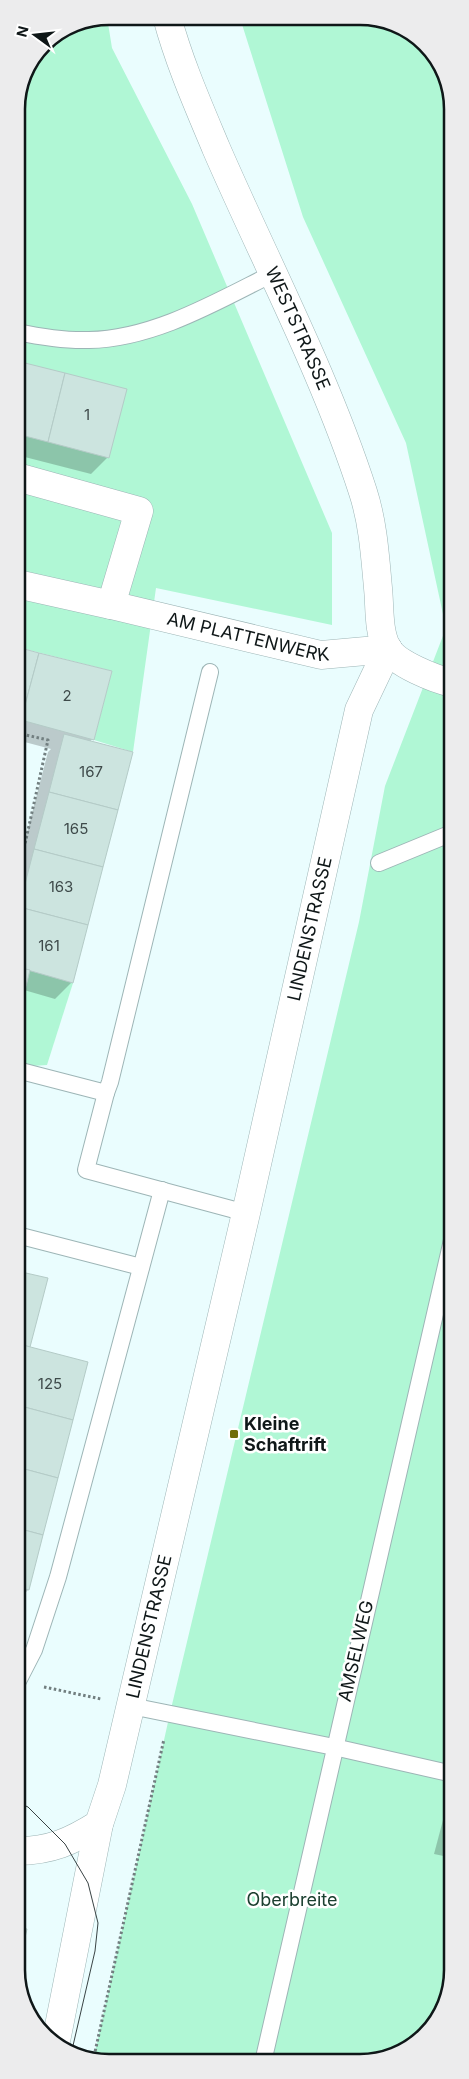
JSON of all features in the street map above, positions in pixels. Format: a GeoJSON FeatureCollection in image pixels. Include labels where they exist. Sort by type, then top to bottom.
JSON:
{"type":"FeatureCollection","features":[{"type":"Feature","properties":{"kind":"street","name":"WESTSTRASSE"},"geometry":{"type":"LineString","coordinates":[[170,25],[195,98],[343,438],[362,491],[371,522],[382,631],[388,649]]}},
{"type":"Feature","properties":{"kind":"street"},"geometry":{"type":"LineString","coordinates":[[25,479],[139,511],[111,605]]}},
{"type":"Feature","properties":{"kind":"street","name":"AM PLATTENWERK"},"geometry":{"type":"LineString","coordinates":[[25,586],[322,655],[388,649]]}},
{"type":"Feature","properties":{"kind":"street"},"geometry":{"type":"LineString","coordinates":[[388,649],[408,666],[428,676],[444,681]]}},
{"type":"Feature","properties":{"kind":"street","name":"LINDENSTRASSE"},"geometry":{"type":"LineString","coordinates":[[57,2036],[99,1824],[112,1785],[131,1706],[246,1213],[359,710],[388,649]]}},
{"type":"Feature","properties":{"kind":"street"},"geometry":{"type":"LineString","coordinates":[[25,1850],[45,1849],[65,1844],[99,1824]]}},
{"type":"Feature","properties":{"kind":"lane"},"geometry":{"type":"LineString","coordinates":[[25,334],[50,339],[90,340],[126,335],[160,326],[272,274]]}},
{"type":"Feature","properties":{"kind":"lane"},"geometry":{"type":"LineString","coordinates":[[210,672],[115,1063],[86,1170],[246,1213]]}},
{"type":"Feature","properties":{"kind":"lane"},"geometry":{"type":"LineString","coordinates":[[379,863],[444,836]]}},
{"type":"Feature","properties":{"kind":"lane"},"geometry":{"type":"LineString","coordinates":[[25,1072],[106,1093]]}},
{"type":"Feature","properties":{"kind":"lane"},"geometry":{"type":"LineString","coordinates":[[25,1667],[34,1650],[58,1577],[162,1190]]}},
{"type":"Feature","properties":{"kind":"lane"},"geometry":{"type":"LineString","coordinates":[[25,1237],[142,1267]]}},
{"type":"Feature","properties":{"kind":"lane","name":"AMSELWEG"},"geometry":{"type":"LineString","coordinates":[[265,2054],[444,1274]]}},
{"type":"Feature","properties":{"kind":"lane"},"geometry":{"type":"LineString","coordinates":[[25,1657],[34,1650]]}},
{"type":"Feature","properties":{"kind":"lane"},"geometry":{"type":"LineString","coordinates":[[131,1706],[334,1747],[444,1772]]}},
{"type":"Feature","properties":{"kind":"path"},"geometry":{"type":"LineString","coordinates":[[25,735],[48,740],[25,844]]}},
{"type":"Feature","properties":{"kind":"path"},"geometry":{"type":"LineString","coordinates":[[34,1686],[131,1706]]}},
{"type":"Feature","properties":{"kind":"path"},"geometry":{"type":"LineString","coordinates":[[95,2052],[170,1713]]}},
{"type":"Feature","properties":{"kind":"green space"},"geometry":{"type":"Polygon","coordinates":[[[108,25],[112,48],[192,204],[332,533],[332,625],[156,588],[133,752],[94,740],[112,671],[25,649],[25,103],[31,77],[39,62],[41,60],[60,60],[60,41],[77,31],[108,25]]]}},
{"type":"Feature","properties":{"kind":"green space","name":"Oberbreite"},"geometry":{"type":"Polygon","coordinates":[[[242,25],[360,25],[387,29],[411,42],[427,58],[440,82],[443,98],[444,619],[406,443],[303,217],[242,25]]]}},
{"type":"Feature","properties":{"kind":"green space","name":"Oberbreite"},"geometry":{"type":"Polygon","coordinates":[[[444,633],[444,1976],[442,1987],[438,2002],[430,2017],[411,2037],[387,2050],[360,2054],[109,2054],[95,2052],[170,1713],[359,922],[385,786],[444,633]]]}},
{"type":"Feature","properties":{"kind":"green space"},"geometry":{"type":"Polygon","coordinates":[[[30,970],[73,983],[47,1065],[25,1066],[25,990],[30,970]]]}},
{"type":"Feature","properties":{"kind":"building"},"geometry":{"type":"Polygon","coordinates":[[[25,363],[65,373],[48,442],[25,436],[25,363]]]}},
{"type":"Feature","properties":{"kind":"building"},"geometry":{"type":"Polygon","coordinates":[[[65,373],[127,389],[109,458],[48,442],[65,373]]]}},
{"type":"Feature","properties":{"kind":"building"},"geometry":{"type":"Polygon","coordinates":[[[25,649],[39,653],[25,705],[25,649]]]}},
{"type":"Feature","properties":{"kind":"building"},"geometry":{"type":"Polygon","coordinates":[[[39,653],[112,671],[94,740],[25,721],[25,705],[39,653]]]}},
{"type":"Feature","properties":{"kind":"building"},"geometry":{"type":"Polygon","coordinates":[[[64,734],[133,752],[118,810],[49,792],[64,734]]]}},
{"type":"Feature","properties":{"kind":"building"},"geometry":{"type":"Polygon","coordinates":[[[49,792],[118,810],[103,867],[34,849],[49,792]]]}},
{"type":"Feature","properties":{"kind":"building"},"geometry":{"type":"Polygon","coordinates":[[[34,849],[103,867],[88,925],[25,909],[25,884],[34,849]]]}},
{"type":"Feature","properties":{"kind":"building"},"geometry":{"type":"Polygon","coordinates":[[[25,909],[88,925],[73,983],[25,969],[25,909]]]}},
{"type":"Feature","properties":{"kind":"building"},"geometry":{"type":"Polygon","coordinates":[[[25,969],[30,970],[25,990],[25,969]]]}},
{"type":"Feature","properties":{"kind":"building"},"geometry":{"type":"Polygon","coordinates":[[[25,1273],[48,1278],[30,1347],[25,1346],[25,1273]]]}},
{"type":"Feature","properties":{"kind":"building"},"geometry":{"type":"Polygon","coordinates":[[[25,1346],[88,1362],[73,1420],[25,1407],[25,1346]]]}},
{"type":"Feature","properties":{"kind":"building"},"geometry":{"type":"Polygon","coordinates":[[[25,1407],[73,1420],[58,1478],[25,1469],[25,1407]]]}},
{"type":"Feature","properties":{"kind":"building"},"geometry":{"type":"Polygon","coordinates":[[[25,1469],[58,1478],[43,1535],[25,1530],[25,1469]]]}},
{"type":"Feature","properties":{"kind":"building"},"geometry":{"type":"Polygon","coordinates":[[[25,1530],[43,1535],[29,1590],[25,1589],[25,1530]]]}},
{"type":"Feature","properties":{"kind":"tram line"},"geometry":{"type":"LineString","coordinates":[[25,1806],[65,1844],[88,1883],[98,1923],[95,1951],[73,2046]]}},
{"type":"Feature","properties":{"kind":"place","name":"Kleine Schaftrift"},"geometry":{"type":"Point","coordinates":[234,1434]}}]}
